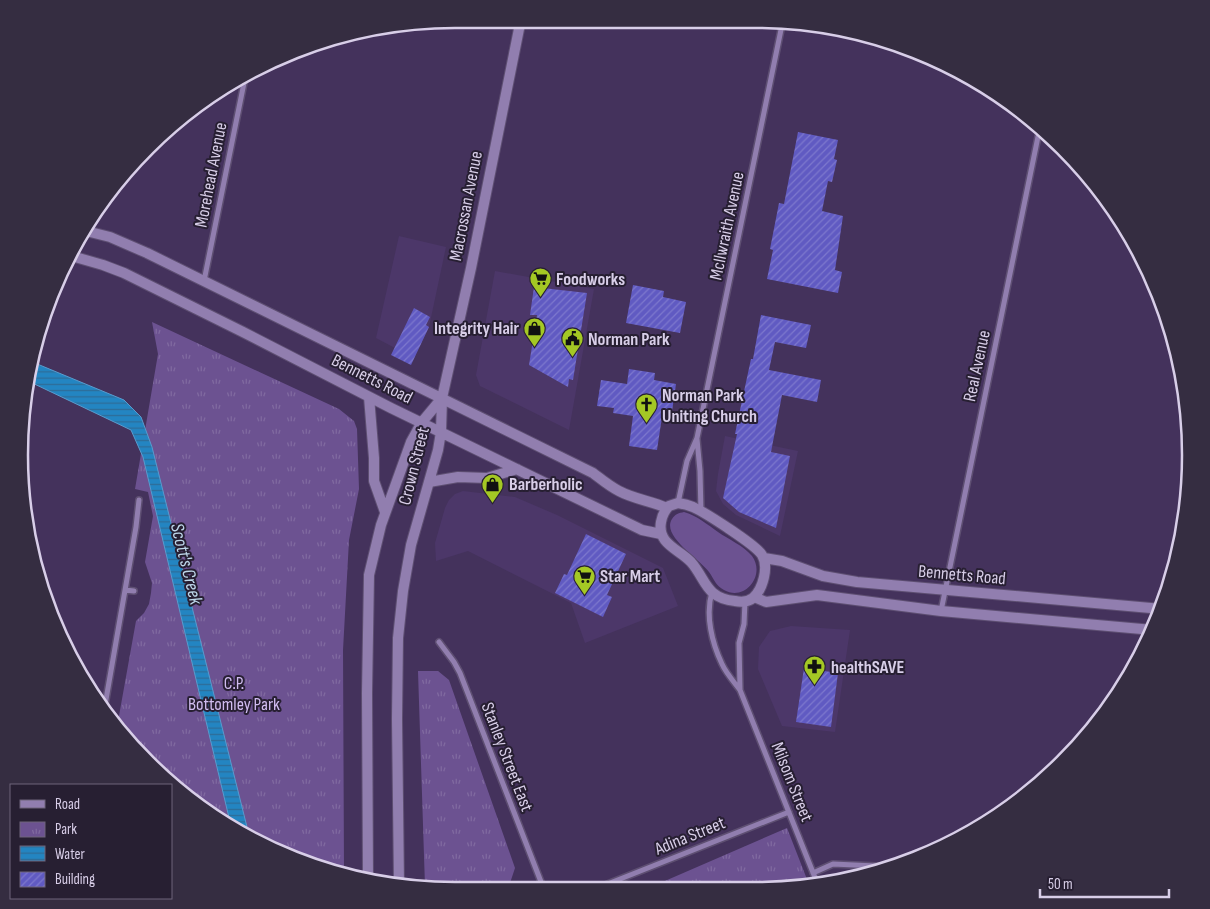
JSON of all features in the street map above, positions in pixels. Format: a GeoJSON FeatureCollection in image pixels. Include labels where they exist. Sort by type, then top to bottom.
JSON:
{"type":"FeatureCollection","features":[{"type":"Feature","properties":{"kind":"main road","name":"Macrossan Avenue"},"geometry":{"type":"LineString","coordinates":[[442,398],[471,268],[518,28]]}},
{"type":"Feature","properties":{"kind":"main road","name":"Bennetts Road"},"geometry":{"type":"LineString","coordinates":[[90,232],[110,237],[126,244],[442,398],[592,473],[617,490],[667,508]]}},
{"type":"Feature","properties":{"kind":"main road","name":"Bennetts Road"},"geometry":{"type":"LineString","coordinates":[[76,258],[103,264],[124,273],[369,397],[642,530],[661,534]]}},
{"type":"Feature","properties":{"kind":"main road"},"geometry":{"type":"LineString","coordinates":[[369,397],[374,481],[385,512]]}},
{"type":"Feature","properties":{"kind":"main road","name":"Crown Street"},"geometry":{"type":"LineString","coordinates":[[368,872],[366,693],[368,592],[372,558],[385,512],[411,442],[422,422],[442,398]]}},
{"type":"Feature","properties":{"kind":"main road","name":"Crown Street"},"geometry":{"type":"LineString","coordinates":[[399,878],[398,638],[403,591],[410,554],[438,453],[442,398]]}},
{"type":"Feature","properties":{"kind":"main road"},"geometry":{"type":"LineString","coordinates":[[429,482],[458,477],[487,478],[517,469]]}},
{"type":"Feature","properties":{"kind":"main road"},"geometry":{"type":"LineString","coordinates":[[749,599],[763,579],[765,566],[764,558],[756,548],[689,505],[678,503],[667,508],[662,516],[661,534],[667,544],[691,563],[703,583],[712,592],[731,601],[749,599],[766,602],[816,595],[941,611],[1145,629]]}},
{"type":"Feature","properties":{"kind":"main road","name":"Bennetts Road"},"geometry":{"type":"LineString","coordinates":[[764,558],[782,561],[806,571],[839,580],[1154,608]]}},
{"type":"Feature","properties":{"kind":"street","name":"McIlwraith Avenue"},"geometry":{"type":"LineString","coordinates":[[678,503],[687,461],[697,438],[781,28]]}},
{"type":"Feature","properties":{"kind":"street","name":"Morehead Avenue"},"geometry":{"type":"LineString","coordinates":[[204,282],[244,83]]}},
{"type":"Feature","properties":{"kind":"street","name":"Real Avenue"},"geometry":{"type":"LineString","coordinates":[[941,611],[1038,134]]}},
{"type":"Feature","properties":{"kind":"street","name":"McIlwraith Avenue"},"geometry":{"type":"LineString","coordinates":[[697,438],[701,512]]}},
{"type":"Feature","properties":{"kind":"street"},"geometry":{"type":"LineString","coordinates":[[106,701],[137,522],[139,500]]}},
{"type":"Feature","properties":{"kind":"street"},"geometry":{"type":"LineString","coordinates":[[125,590],[134,592]]}},
{"type":"Feature","properties":{"kind":"street","name":"Milsom Street"},"geometry":{"type":"LineString","coordinates":[[712,592],[708,606],[714,641],[722,666],[740,690],[815,877]]}},
{"type":"Feature","properties":{"kind":"street","name":"Milsom Street"},"geometry":{"type":"LineString","coordinates":[[740,690],[739,643],[749,599]]}},
{"type":"Feature","properties":{"kind":"street","name":"Stanley Street East"},"geometry":{"type":"LineString","coordinates":[[439,642],[460,673],[541,882]]}},
{"type":"Feature","properties":{"kind":"street","name":"Adina Street"},"geometry":{"type":"LineString","coordinates":[[610,882],[790,812]]}},
{"type":"Feature","properties":{"kind":"street"},"geometry":{"type":"LineString","coordinates":[[813,873],[833,864],[872,865]]}},
{"type":"Feature","properties":{"kind":"shaded area"},"geometry":{"type":"Polygon","coordinates":[[[399,236],[446,247],[429,327],[414,358],[376,338],[399,236]]]}},
{"type":"Feature","properties":{"kind":"shaded area"},"geometry":{"type":"Polygon","coordinates":[[[495,271],[594,289],[569,430],[480,386],[476,375],[495,271]]]}},
{"type":"Feature","properties":{"kind":"shaded area"},"geometry":{"type":"Polygon","coordinates":[[[725,436],[798,451],[780,536],[736,515],[723,504],[716,491],[725,436]]]}},
{"type":"Feature","properties":{"kind":"shaded area"},"geometry":{"type":"Polygon","coordinates":[[[463,491],[515,497],[557,515],[663,568],[678,606],[585,643],[571,603],[468,551],[436,561],[435,543],[445,508],[455,494],[463,491]]]}},
{"type":"Feature","properties":{"kind":"shaded area"},"geometry":{"type":"Polygon","coordinates":[[[791,626],[850,630],[835,732],[782,726],[758,669],[759,647],[770,631],[791,626]]]}},
{"type":"Feature","properties":{"kind":"green space","name":"C.P. Bottomley Park"},"geometry":{"type":"Polygon","coordinates":[[[152,322],[339,409],[354,421],[357,429],[359,489],[349,540],[343,650],[344,867],[291,849],[217,810],[173,776],[133,736],[119,717],[136,621],[149,604],[151,593],[152,583],[145,562],[153,516],[148,492],[135,489],[158,354],[152,322]]]}},
{"type":"Feature","properties":{"kind":"green space"},"geometry":{"type":"Polygon","coordinates":[[[684,512],[702,520],[749,552],[756,563],[756,571],[755,578],[746,590],[732,593],[721,588],[709,572],[676,540],[670,526],[672,519],[679,513],[684,512]]]}},
{"type":"Feature","properties":{"kind":"green space"},"geometry":{"type":"Polygon","coordinates":[[[418,671],[438,671],[449,680],[515,868],[510,882],[425,881],[418,671]]]}},
{"type":"Feature","properties":{"kind":"green space"},"geometry":{"type":"Polygon","coordinates":[[[787,828],[807,878],[756,882],[663,882],[787,828]]]}},
{"type":"Feature","properties":{"kind":"water"},"geometry":{"type":"Polygon","coordinates":[[[38,364],[124,400],[141,417],[152,447],[247,827],[229,817],[143,457],[131,430],[34,384],[38,364]]]}},
{"type":"Feature","properties":{"kind":"building"},"geometry":{"type":"Polygon","coordinates":[[[798,132],[838,140],[834,159],[837,160],[832,182],[828,181],[822,211],[843,216],[835,270],[842,272],[838,293],[767,279],[773,250],[770,249],[779,203],[784,204],[798,132]]]}},
{"type":"Feature","properties":{"kind":"building"},"geometry":{"type":"Polygon","coordinates":[[[633,285],[664,291],[663,297],[686,302],[680,333],[626,323],[633,285]]]}},
{"type":"Feature","properties":{"kind":"building"},"geometry":{"type":"Polygon","coordinates":[[[534,287],[587,293],[573,380],[569,379],[568,387],[529,365],[537,315],[530,315],[534,287]]]}},
{"type":"Feature","properties":{"kind":"building"},"geometry":{"type":"Polygon","coordinates":[[[414,308],[430,317],[426,325],[429,327],[411,365],[391,355],[414,308]]]}},
{"type":"Feature","properties":{"kind":"building"},"geometry":{"type":"Polygon","coordinates":[[[761,315],[811,325],[806,348],[775,342],[769,370],[821,380],[817,402],[782,395],[771,452],[790,456],[776,528],[739,512],[723,498],[761,315]]]}},
{"type":"Feature","properties":{"kind":"building","name":"Norman Park Uniting Church"},"geometry":{"type":"Polygon","coordinates":[[[629,369],[655,373],[654,380],[676,384],[671,418],[662,417],[657,450],[629,446],[633,416],[613,413],[614,408],[597,406],[601,380],[627,384],[629,369]]]}},
{"type":"Feature","properties":{"kind":"building"},"geometry":{"type":"Polygon","coordinates":[[[586,534],[626,554],[607,595],[612,597],[603,617],[555,593],[564,574],[567,575],[586,534]]]}},
{"type":"Feature","properties":{"kind":"building"},"geometry":{"type":"Polygon","coordinates":[[[804,668],[838,673],[831,727],[796,722],[804,668]]]}},
{"type":"Feature","properties":{"kind":"place","name":"Foodworks"},"geometry":{"type":"Point","coordinates":[540,298]}},
{"type":"Feature","properties":{"kind":"place","name":"Integrity Hair"},"geometry":{"type":"Point","coordinates":[535,347]}},
{"type":"Feature","properties":{"kind":"place","name":"Norman Park"},"geometry":{"type":"Point","coordinates":[572,358]}},
{"type":"Feature","properties":{"kind":"place","name":"Norman Park Uniting Church"},"geometry":{"type":"Point","coordinates":[646,424]}},
{"type":"Feature","properties":{"kind":"place","name":"Barberholic"},"geometry":{"type":"Point","coordinates":[493,503]}},
{"type":"Feature","properties":{"kind":"place","name":"Star Mart"},"geometry":{"type":"Point","coordinates":[584,595]}},
{"type":"Feature","properties":{"kind":"place","name":"healthSAVE"},"geometry":{"type":"Point","coordinates":[815,686]}},
{"type":"Feature","properties":{"kind":"water label","name":"Scott's Creek"},"geometry":{"type":"Point","coordinates":[186,564]}}]}
